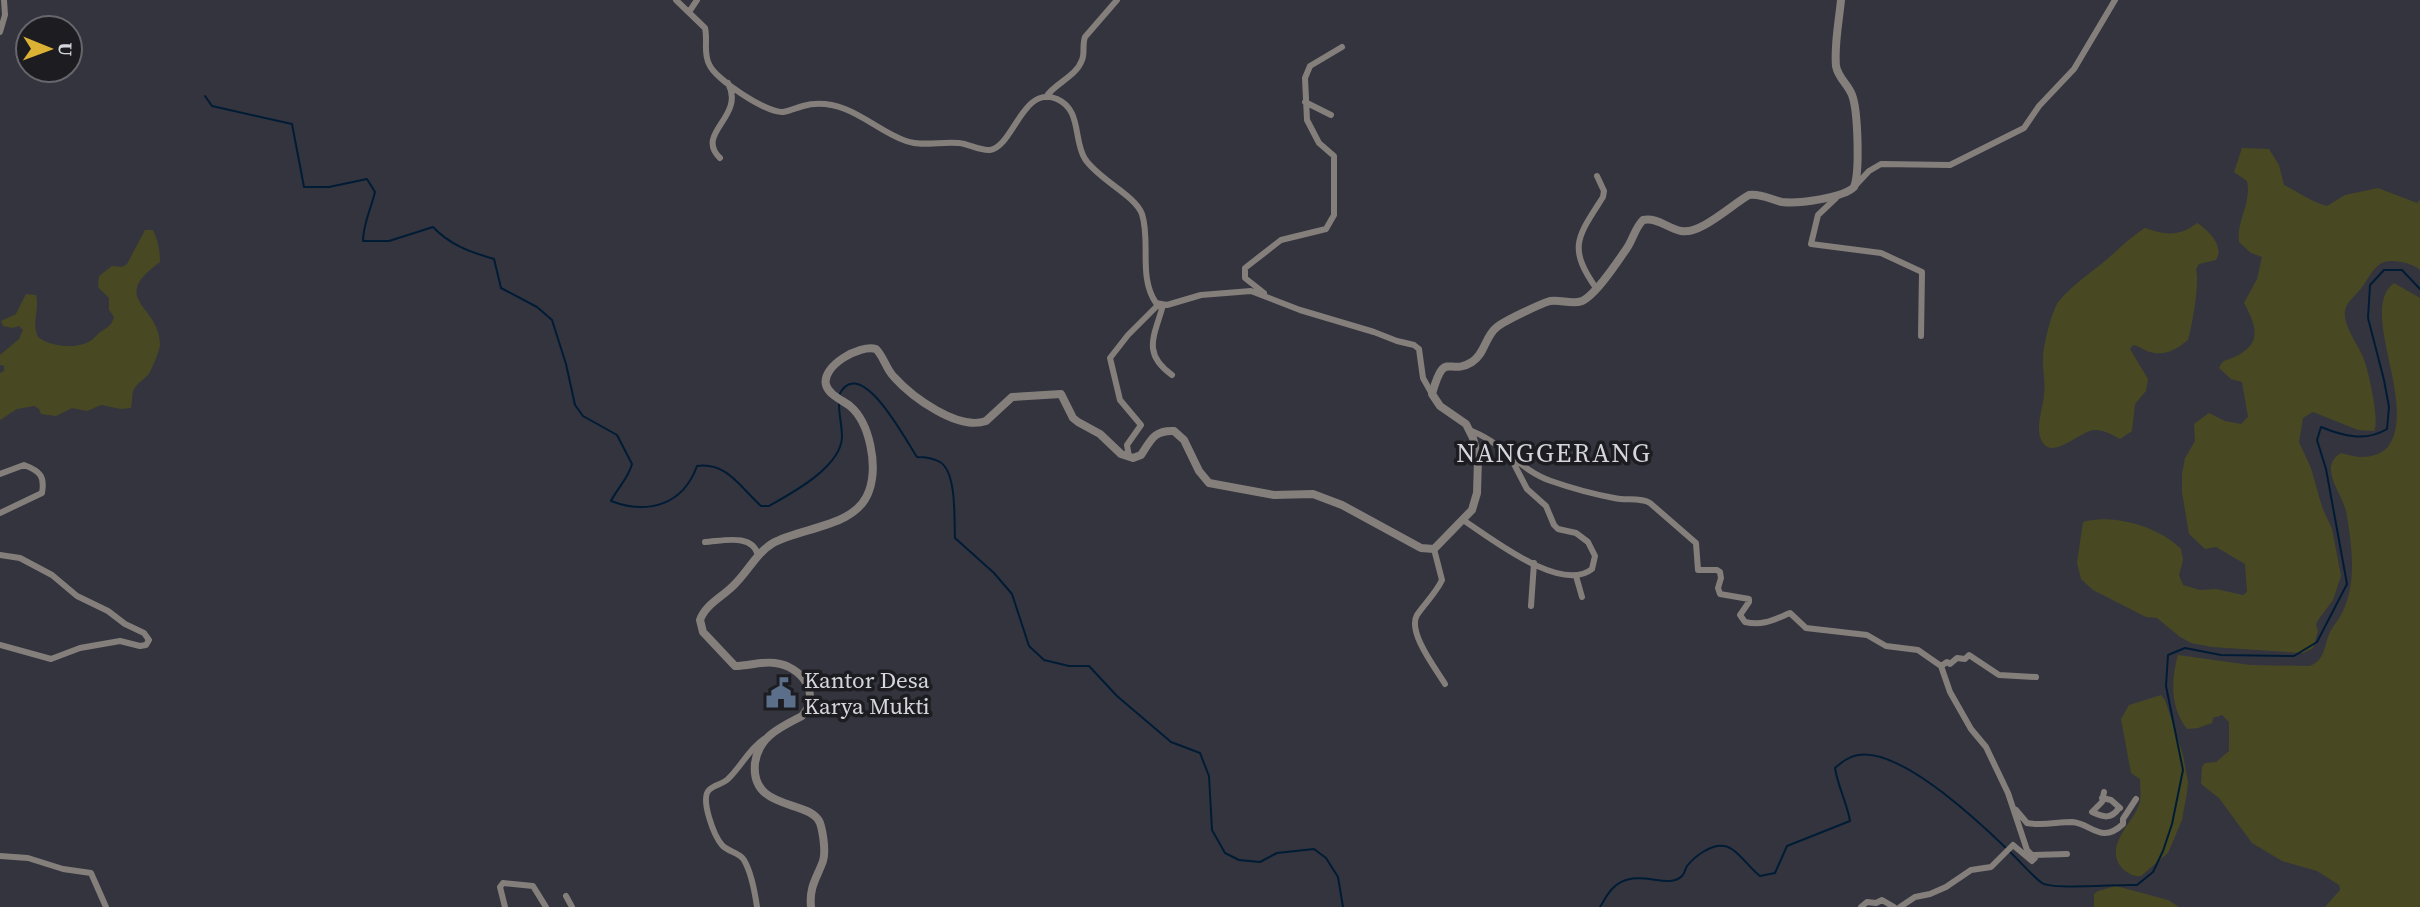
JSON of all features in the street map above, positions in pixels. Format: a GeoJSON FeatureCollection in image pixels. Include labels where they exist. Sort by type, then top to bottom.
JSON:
{"type":"FeatureCollection","features":[{"type":"Feature","properties":{"kind":"street"},"geometry":{"type":"LineString","coordinates":[[0,32],[5,15],[4,0]]}},
{"type":"Feature","properties":{"kind":"street"},"geometry":{"type":"LineString","coordinates":[[676,0],[705,28],[705,54],[710,68],[754,102],[771,111],[787,111],[816,104],[832,105],[915,144],[962,143],[988,150],[999,145],[1028,107],[1046,97],[1054,86],[1068,78],[1083,58],[1085,37],[1117,0]]}},
{"type":"Feature","properties":{"kind":"street"},"geometry":{"type":"LineString","coordinates":[[689,12],[697,0]]}},
{"type":"Feature","properties":{"kind":"street"},"geometry":{"type":"LineString","coordinates":[[1841,0],[1836,62],[1839,76],[1851,93],[1856,113],[1854,187]]}},
{"type":"Feature","properties":{"kind":"street"},"geometry":{"type":"LineString","coordinates":[[1921,336],[1922,272],[1881,253],[1811,244],[1818,215],[1826,204],[1854,187],[1869,171],[1881,164],[1950,165],[2024,128],[2039,106],[2074,69],[2115,0]]}},
{"type":"Feature","properties":{"kind":"street"},"geometry":{"type":"LineString","coordinates":[[1271,298],[1245,278],[1245,268],[1282,240],[1326,229],[1334,215],[1334,156],[1313,134],[1307,120],[1305,102],[1307,70],[1342,47]]}},
{"type":"Feature","properties":{"kind":"street"},"geometry":{"type":"LineString","coordinates":[[720,158],[714,148],[715,136],[717,128],[732,106],[734,93],[727,82]]}},
{"type":"Feature","properties":{"kind":"street"},"geometry":{"type":"LineString","coordinates":[[1046,97],[1058,100],[1071,111],[1085,158],[1099,176],[1130,198],[1141,213],[1145,265],[1151,295],[1161,305]]}},
{"type":"Feature","properties":{"kind":"street"},"geometry":{"type":"LineString","coordinates":[[1305,102],[1331,115]]}},
{"type":"Feature","properties":{"kind":"street"},"geometry":{"type":"LineString","coordinates":[[1596,288],[1581,266],[1578,248],[1582,233],[1603,197],[1604,191],[1597,176]]}},
{"type":"Feature","properties":{"kind":"street"},"geometry":{"type":"LineString","coordinates":[[1432,394],[1441,369],[1467,364],[1478,358],[1495,328],[1549,302],[1580,302],[1596,288],[1627,248],[1643,220],[1652,219],[1679,230],[1692,231],[1749,195],[1756,194],[1784,202],[1840,195]]}},
{"type":"Feature","properties":{"kind":"street"},"geometry":{"type":"LineString","coordinates":[[757,907],[744,861],[723,847],[719,841],[710,820],[706,797],[710,789],[728,779],[746,754],[764,739],[802,716],[807,710],[810,697],[806,681],[799,673],[777,663],[735,666],[703,632],[700,624],[704,612],[733,586],[758,555],[784,538],[843,518],[858,509],[865,500],[873,476],[872,452],[858,415],[826,386],[825,380],[830,370],[855,350],[871,347],[880,353],[891,375],[924,402],[946,415],[981,423],[993,418],[1012,397],[1061,394],[1073,418],[1100,434],[1121,454],[1129,457],[1141,455],[1153,435],[1174,431],[1184,440],[1199,471],[1209,483],[1274,495],[1313,494],[1342,505],[1429,550],[1434,549],[1468,516],[1475,503],[1478,480],[1477,449],[1469,430],[1460,418],[1440,406],[1432,394],[1423,378],[1418,346],[1300,310],[1251,291],[1201,295],[1161,305],[1128,335],[1110,358],[1120,400],[1141,425],[1127,445],[1129,457]]}},
{"type":"Feature","properties":{"kind":"street"},"geometry":{"type":"LineString","coordinates":[[1161,305],[1152,348],[1160,366],[1172,375]]}},
{"type":"Feature","properties":{"kind":"street"},"geometry":{"type":"LineString","coordinates":[[1469,430],[1492,441],[1510,457],[1551,481],[1611,498],[1647,501],[1696,543],[1698,570],[1720,572],[1720,594],[1749,599],[1740,613],[1745,622],[1769,622],[1790,613],[1806,628],[1867,635],[1886,646],[1918,650],[1941,666],[1950,692],[1971,729],[1986,747],[2015,809],[2027,850],[2034,855],[2067,854]]}},
{"type":"Feature","properties":{"kind":"street"},"geometry":{"type":"LineString","coordinates":[[1463,520],[1551,573],[1576,576],[1592,569],[1595,564],[1593,549],[1583,537],[1554,525],[1546,506],[1527,489],[1510,457]]}},
{"type":"Feature","properties":{"kind":"street"},"geometry":{"type":"LineString","coordinates":[[0,474],[24,465],[40,474],[44,482],[42,493],[0,513]]}},
{"type":"Feature","properties":{"kind":"street"},"geometry":{"type":"LineString","coordinates":[[705,542],[742,540],[756,547],[758,555]]}},
{"type":"Feature","properties":{"kind":"street"},"geometry":{"type":"LineString","coordinates":[[1434,549],[1443,580],[1417,616],[1415,628],[1419,640],[1445,684]]}},
{"type":"Feature","properties":{"kind":"street"},"geometry":{"type":"LineString","coordinates":[[0,555],[20,558],[52,575],[77,597],[144,633],[149,640],[146,645],[140,646],[120,641],[80,648],[51,660],[0,645]]}},
{"type":"Feature","properties":{"kind":"street"},"geometry":{"type":"LineString","coordinates":[[1531,606],[1534,563]]}},
{"type":"Feature","properties":{"kind":"street"},"geometry":{"type":"LineString","coordinates":[[1576,576],[1582,597]]}},
{"type":"Feature","properties":{"kind":"street"},"geometry":{"type":"LineString","coordinates":[[1941,666],[1947,662],[1950,664],[1957,658],[1965,659],[1969,655],[1999,675],[2036,677]]}},
{"type":"Feature","properties":{"kind":"street"},"geometry":{"type":"LineString","coordinates":[[764,739],[757,752],[755,765],[759,787],[787,806],[816,817],[820,823],[823,860],[814,881],[811,907]]}},
{"type":"Feature","properties":{"kind":"street"},"geometry":{"type":"LineString","coordinates":[[2119,808],[2112,816],[2103,818],[2092,812],[2099,806],[2103,795],[2127,813]]}},
{"type":"Feature","properties":{"kind":"street"},"geometry":{"type":"LineString","coordinates":[[2015,809],[2027,823],[2082,824],[2095,833],[2114,831],[2123,824],[2123,819],[2136,799]]}},
{"type":"Feature","properties":{"kind":"street"},"geometry":{"type":"LineString","coordinates":[[2082,824],[2088,817],[2096,814]]}},
{"type":"Feature","properties":{"kind":"street"},"geometry":{"type":"LineString","coordinates":[[1900,907],[1915,897],[1946,887],[1971,870],[1991,867],[2011,846],[2014,845],[2032,861],[2035,859],[2034,855]]}},
{"type":"Feature","properties":{"kind":"street"},"geometry":{"type":"LineString","coordinates":[[0,856],[28,858],[63,869],[92,873],[106,907]]}},
{"type":"Feature","properties":{"kind":"street"},"geometry":{"type":"LineString","coordinates":[[505,907],[500,887],[503,883],[533,886],[546,907]]}},
{"type":"Feature","properties":{"kind":"street"},"geometry":{"type":"LineString","coordinates":[[566,896],[572,907]]}},
{"type":"Feature","properties":{"kind":"street"},"geometry":{"type":"LineString","coordinates":[[1861,907],[1867,902],[1876,903],[1882,900],[1894,907]]}},
{"type":"Feature","properties":{"kind":"shaded area"},"geometry":{"type":"Polygon","coordinates":[[[2242,148],[2269,149],[2279,165],[2284,185],[2327,206],[2345,195],[2378,188],[2417,203],[2420,200],[2420,270],[2398,261],[2380,264],[2346,307],[2347,326],[2368,372],[2374,406],[2374,431],[2358,430],[2313,412],[2303,418],[2299,442],[2332,529],[2341,576],[2333,600],[2316,625],[2318,631],[2313,648],[2303,653],[2212,647],[2191,643],[2157,618],[2146,617],[2093,590],[2081,579],[2077,563],[2083,522],[2108,519],[2122,521],[2149,528],[2181,549],[2183,560],[2179,575],[2183,585],[2200,590],[2216,589],[2243,595],[2247,592],[2245,564],[2216,547],[2205,549],[2189,534],[2182,492],[2185,458],[2195,441],[2194,424],[2209,413],[2225,421],[2241,424],[2248,417],[2242,382],[2231,379],[2219,368],[2224,361],[2249,347],[2254,335],[2252,320],[2244,303],[2257,279],[2262,257],[2251,253],[2239,242],[2248,189],[2247,181],[2234,172],[2242,148]]]}},
{"type":"Feature","properties":{"kind":"shaded area"},"geometry":{"type":"Polygon","coordinates":[[[2197,223],[2214,239],[2218,255],[2216,260],[2199,264],[2196,269],[2196,293],[2188,340],[2166,353],[2150,352],[2133,345],[2130,349],[2148,379],[2146,391],[2135,404],[2132,431],[2120,439],[2095,430],[2057,447],[2046,446],[2039,429],[2044,390],[2043,352],[2056,305],[2078,283],[2145,228],[2178,233],[2197,223]]]}},
{"type":"Feature","properties":{"kind":"shaded area"},"geometry":{"type":"Polygon","coordinates":[[[145,230],[153,230],[160,262],[145,275],[138,286],[137,295],[153,320],[160,345],[149,373],[133,391],[131,408],[101,405],[87,411],[72,408],[56,416],[41,414],[34,406],[17,409],[0,420],[0,373],[4,371],[4,366],[0,365],[0,355],[19,339],[23,330],[19,326],[3,326],[1,321],[16,314],[26,294],[36,295],[35,326],[38,337],[61,346],[80,345],[90,341],[110,325],[114,317],[109,310],[109,298],[98,287],[99,276],[112,266],[122,267],[127,264],[145,230]]]}},
{"type":"Feature","properties":{"kind":"shaded area"},"geometry":{"type":"Polygon","coordinates":[[[2394,283],[2420,298],[2420,907],[2325,907],[2340,890],[2339,885],[2317,871],[2282,861],[2252,843],[2219,798],[2201,784],[2202,767],[2205,763],[2216,762],[2229,751],[2229,722],[2222,715],[2213,718],[2212,723],[2187,729],[2177,712],[2174,674],[2178,655],[2250,665],[2309,666],[2322,654],[2329,634],[2347,602],[2351,578],[2352,553],[2347,516],[2331,474],[2331,466],[2341,453],[2365,457],[2382,452],[2387,448],[2395,430],[2397,409],[2382,314],[2384,296],[2394,283]]]}},
{"type":"Feature","properties":{"kind":"shaded area"},"geometry":{"type":"Polygon","coordinates":[[[2161,695],[2183,755],[2187,792],[2182,820],[2168,853],[2141,876],[2136,876],[2122,868],[2116,852],[2120,837],[2138,807],[2140,797],[2140,779],[2131,773],[2121,719],[2129,705],[2161,695]]]}},
{"type":"Feature","properties":{"kind":"shaded area"},"geometry":{"type":"Polygon","coordinates":[[[2116,886],[2168,900],[2179,907],[2094,907],[2094,894],[2116,886]]]}},
{"type":"Feature","properties":{"kind":"waterway"},"geometry":{"type":"LineString","coordinates":[[205,96],[212,106],[292,124],[304,187],[329,187],[367,179],[375,192],[363,241],[389,241],[433,227],[446,239],[461,247],[494,259],[501,288],[537,307],[552,320],[575,405],[583,416],[617,435],[632,464],[611,501],[638,507],[663,503],[683,490],[697,466],[708,466],[732,477],[761,506],[769,506],[814,478],[833,459],[840,448],[842,437],[839,404]]}},
{"type":"Feature","properties":{"kind":"waterway"},"geometry":{"type":"LineString","coordinates":[[2010,852],[2038,880],[2048,885],[2137,885],[2153,872],[2172,824],[2183,770],[2166,686],[2168,655],[2185,648],[2221,655],[2294,656],[2317,642],[2347,584],[2326,469],[2317,440],[2321,427],[2354,436],[2371,435],[2387,429],[2389,407],[2368,318],[2370,285],[2384,270],[2402,270],[2420,289]]}},
{"type":"Feature","properties":{"kind":"waterway"},"geometry":{"type":"LineString","coordinates":[[839,395],[848,385],[858,384],[870,392],[893,419],[917,457],[935,460],[945,467],[952,486],[955,538],[994,573],[1012,594],[1029,646],[1044,660],[1069,666],[1089,666],[1117,696],[1171,742],[1200,753],[1209,776],[1212,830],[1225,853],[1239,860],[1260,862],[1277,853],[1314,849],[1326,858],[1338,877],[1343,907]]}},
{"type":"Feature","properties":{"kind":"waterway"},"geometry":{"type":"LineString","coordinates":[[1600,907],[1610,891],[1621,882],[1640,878],[1676,880],[1699,855],[1719,846],[1729,847],[1760,876],[1775,873],[1787,846],[1850,821],[1835,768],[1848,758],[1858,755],[1876,756],[1916,774],[1958,804],[2006,848]]}},
{"type":"Feature","properties":{"kind":"place","name":"Kantor Desa Karya Mukti"},"geometry":{"type":"Point","coordinates":[781,693]}},
{"type":"Feature","properties":{"kind":"district","name":"NANGGERANG"},"geometry":{"type":"Point","coordinates":[1554,453]}}]}
